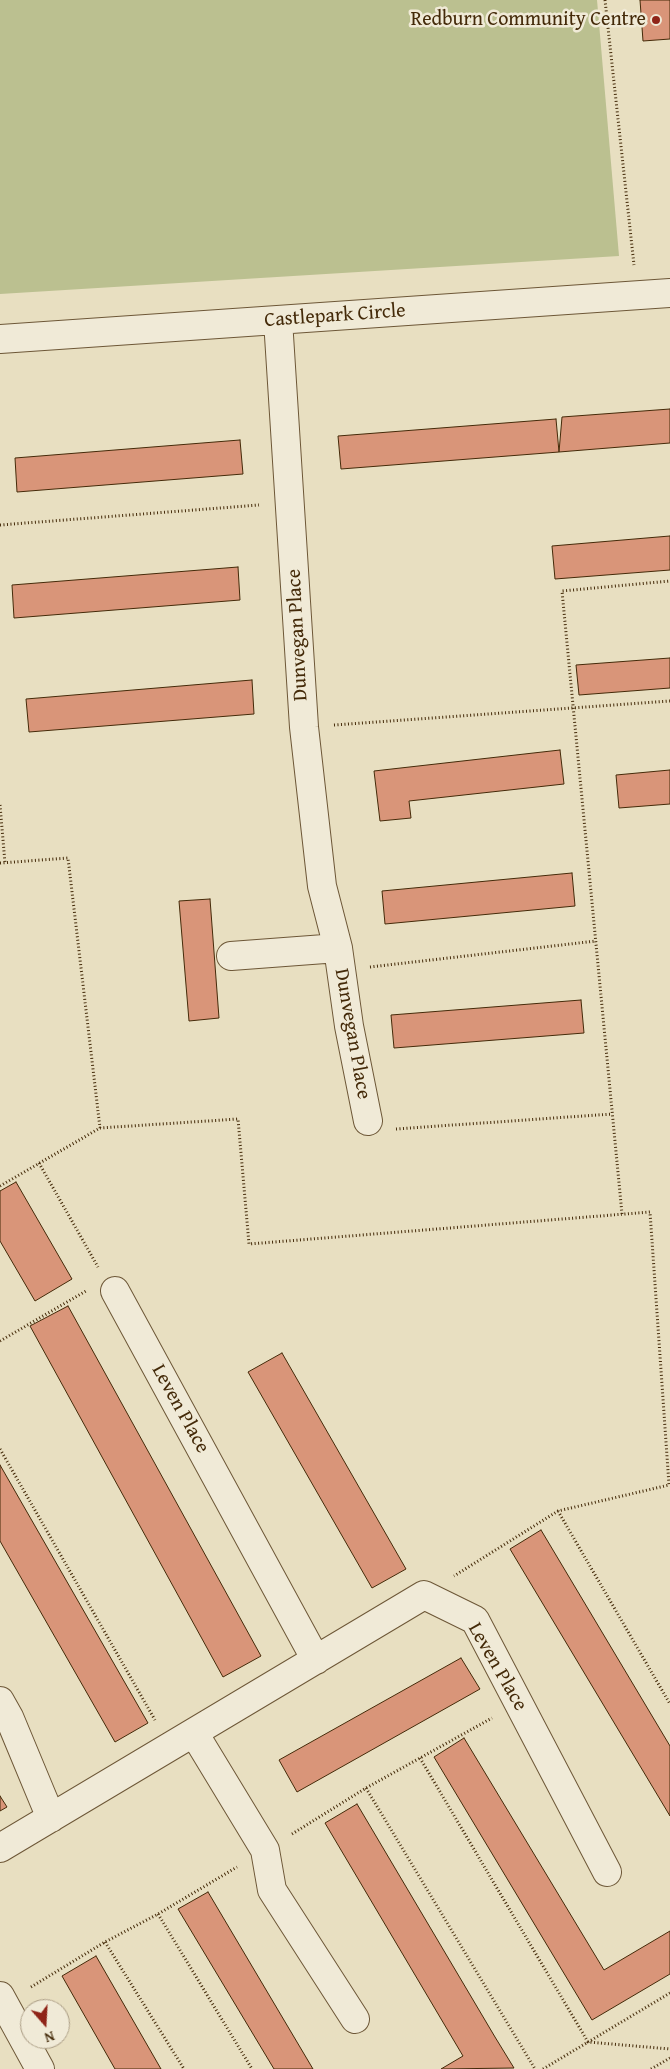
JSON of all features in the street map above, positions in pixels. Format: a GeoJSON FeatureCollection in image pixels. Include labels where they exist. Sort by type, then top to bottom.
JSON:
{"type":"FeatureCollection","features":[{"type":"Feature","properties":{"kind":"street","name":"Castlepark Circle"},"geometry":{"type":"LineString","coordinates":[[0,339],[670,292]]}},
{"type":"Feature","properties":{"kind":"street","name":"Dunvegan Place"},"geometry":{"type":"LineString","coordinates":[[278,320],[304,727],[322,886],[339,959],[349,1026],[368,1121]]}},
{"type":"Feature","properties":{"kind":"street","name":"Dunvegan Place"},"geometry":{"type":"LineString","coordinates":[[232,956],[339,959]]}},
{"type":"Feature","properties":{"kind":"street","name":"Leven Place"},"geometry":{"type":"LineString","coordinates":[[101,1284],[316,1660]]}},
{"type":"Feature","properties":{"kind":"street","name":"Leven Place"},"geometry":{"type":"LineString","coordinates":[[424,1595],[475,1620],[608,1872]]}},
{"type":"Feature","properties":{"kind":"street"},"geometry":{"type":"LineString","coordinates":[[0,1848],[424,1595]]}},
{"type":"Feature","properties":{"kind":"street"},"geometry":{"type":"LineString","coordinates":[[0,1701],[9,1717],[51,1818]]}},
{"type":"Feature","properties":{"kind":"street"},"geometry":{"type":"LineString","coordinates":[[194,1732],[265,1850],[272,1890],[355,2019]]}},
{"type":"Feature","properties":{"kind":"street"},"geometry":{"type":"LineString","coordinates":[[0,1996],[40,2069]]}},
{"type":"Feature","properties":{"kind":"path"},"geometry":{"type":"LineString","coordinates":[[605,0],[638,294]]}},
{"type":"Feature","properties":{"kind":"path"},"geometry":{"type":"LineString","coordinates":[[0,525],[290,502]]}},
{"type":"Feature","properties":{"kind":"path"},"geometry":{"type":"LineString","coordinates":[[622,1214],[562,591],[670,581]]}},
{"type":"Feature","properties":{"kind":"path"},"geometry":{"type":"LineString","coordinates":[[304,727],[670,702]]}},
{"type":"Feature","properties":{"kind":"path"},"geometry":{"type":"LineString","coordinates":[[0,805],[2,863],[68,858],[100,1128]]}},
{"type":"Feature","properties":{"kind":"path"},"geometry":{"type":"LineString","coordinates":[[339,959],[596,941]]}},
{"type":"Feature","properties":{"kind":"path"},"geometry":{"type":"LineString","coordinates":[[368,1121],[372,1130],[612,1114]]}},
{"type":"Feature","properties":{"kind":"path"},"geometry":{"type":"LineString","coordinates":[[0,1186],[100,1128],[238,1119],[250,1244],[650,1212],[670,1485],[558,1511],[424,1595]]}},
{"type":"Feature","properties":{"kind":"path"},"geometry":{"type":"LineString","coordinates":[[0,1341],[101,1284],[39,1164]]}},
{"type":"Feature","properties":{"kind":"path"},"geometry":{"type":"LineString","coordinates":[[0,1449],[170,1746]]}},
{"type":"Feature","properties":{"kind":"path"},"geometry":{"type":"LineString","coordinates":[[558,1511],[670,1704]]}},
{"type":"Feature","properties":{"kind":"path"},"geometry":{"type":"LineString","coordinates":[[420,1758],[588,2042]]}},
{"type":"Feature","properties":{"kind":"path"},"geometry":{"type":"LineString","coordinates":[[366,1788],[535,2069]]}},
{"type":"Feature","properties":{"kind":"path"},"geometry":{"type":"LineString","coordinates":[[158,1914],[252,2069]]}},
{"type":"Feature","properties":{"kind":"path"},"geometry":{"type":"LineString","coordinates":[[105,1942],[184,2069]]}},
{"type":"Feature","properties":{"kind":"path"},"geometry":{"type":"LineString","coordinates":[[543,2069],[670,1992]]}},
{"type":"Feature","properties":{"kind":"path"},"geometry":{"type":"LineString","coordinates":[[588,2042],[670,2049]]}},
{"type":"Feature","properties":{"kind":"path"},"geometry":{"type":"LineString","coordinates":[[651,2069],[670,2058]]}},
{"type":"Feature","properties":{"kind":"green space"},"geometry":{"type":"Polygon","coordinates":[[[0,0],[597,0],[619,256],[0,294],[0,0]]]}},
{"type":"Feature","properties":{"kind":"building","name":"Redburn Community Centre"},"geometry":{"type":"Polygon","coordinates":[[[640,0],[670,0],[670,39],[643,41],[640,0]]]}},
{"type":"Feature","properties":{"kind":"building"},"geometry":{"type":"Polygon","coordinates":[[[670,409],[670,443],[559,452],[562,417],[670,409]]]}},
{"type":"Feature","properties":{"kind":"building"},"geometry":{"type":"Polygon","coordinates":[[[556,419],[559,452],[341,469],[338,436],[556,419]]]}},
{"type":"Feature","properties":{"kind":"building"},"geometry":{"type":"Polygon","coordinates":[[[240,440],[243,474],[17,492],[15,458],[240,440]]]}},
{"type":"Feature","properties":{"kind":"building"},"geometry":{"type":"Polygon","coordinates":[[[670,536],[670,570],[555,579],[552,546],[670,536]]]}},
{"type":"Feature","properties":{"kind":"building"},"geometry":{"type":"Polygon","coordinates":[[[238,567],[240,600],[14,618],[12,585],[238,567]]]}},
{"type":"Feature","properties":{"kind":"building"},"geometry":{"type":"Polygon","coordinates":[[[670,658],[670,688],[579,695],[576,665],[670,658]]]}},
{"type":"Feature","properties":{"kind":"building"},"geometry":{"type":"Polygon","coordinates":[[[252,680],[254,714],[29,732],[26,699],[252,680]]]}},
{"type":"Feature","properties":{"kind":"building"},"geometry":{"type":"Polygon","coordinates":[[[560,750],[564,784],[409,801],[411,818],[380,821],[374,771],[560,750]]]}},
{"type":"Feature","properties":{"kind":"building"},"geometry":{"type":"Polygon","coordinates":[[[670,770],[670,804],[619,808],[616,775],[670,770]]]}},
{"type":"Feature","properties":{"kind":"building"},"geometry":{"type":"Polygon","coordinates":[[[572,873],[575,906],[385,924],[382,891],[572,873]]]}},
{"type":"Feature","properties":{"kind":"building"},"geometry":{"type":"Polygon","coordinates":[[[210,899],[219,1018],[189,1021],[179,901],[210,899]]]}},
{"type":"Feature","properties":{"kind":"building"},"geometry":{"type":"Polygon","coordinates":[[[581,1000],[584,1033],[394,1048],[391,1015],[581,1000]]]}},
{"type":"Feature","properties":{"kind":"building"},"geometry":{"type":"Polygon","coordinates":[[[16,1182],[72,1279],[35,1301],[0,1241],[0,1191],[16,1182]]]}},
{"type":"Feature","properties":{"kind":"building"},"geometry":{"type":"Polygon","coordinates":[[[68,1306],[261,1656],[223,1677],[30,1326],[68,1306]]]}},
{"type":"Feature","properties":{"kind":"building"},"geometry":{"type":"Polygon","coordinates":[[[282,1353],[406,1569],[372,1588],[248,1372],[282,1353]]]}},
{"type":"Feature","properties":{"kind":"building"},"geometry":{"type":"Polygon","coordinates":[[[0,1465],[148,1723],[115,1742],[0,1541],[0,1465]]]}},
{"type":"Feature","properties":{"kind":"building"},"geometry":{"type":"Polygon","coordinates":[[[541,1530],[670,1746],[670,1816],[510,1549],[541,1530]]]}},
{"type":"Feature","properties":{"kind":"building"},"geometry":{"type":"Polygon","coordinates":[[[461,1658],[480,1689],[297,1792],[279,1760],[461,1658]]]}},
{"type":"Feature","properties":{"kind":"building"},"geometry":{"type":"Polygon","coordinates":[[[464,1738],[604,1970],[670,1931],[670,1974],[592,2020],[434,1757],[464,1738]]]}},
{"type":"Feature","properties":{"kind":"building"},"geometry":{"type":"Polygon","coordinates":[[[0,1796],[7,1807],[0,1811],[0,1796]]]}},
{"type":"Feature","properties":{"kind":"building"},"geometry":{"type":"Polygon","coordinates":[[[357,1804],[514,2068],[441,2069],[463,2056],[325,1823],[357,1804]]]}},
{"type":"Feature","properties":{"kind":"building"},"geometry":{"type":"Polygon","coordinates":[[[208,1892],[313,2069],[274,2069],[178,1909],[208,1892]]]}},
{"type":"Feature","properties":{"kind":"building"},"geometry":{"type":"Polygon","coordinates":[[[96,1956],[161,2069],[115,2069],[62,1976],[96,1956]]]}},
{"type":"Feature","properties":{"kind":"place","name":"Redburn Community Centre"},"geometry":{"type":"Point","coordinates":[656,20]}}]}
